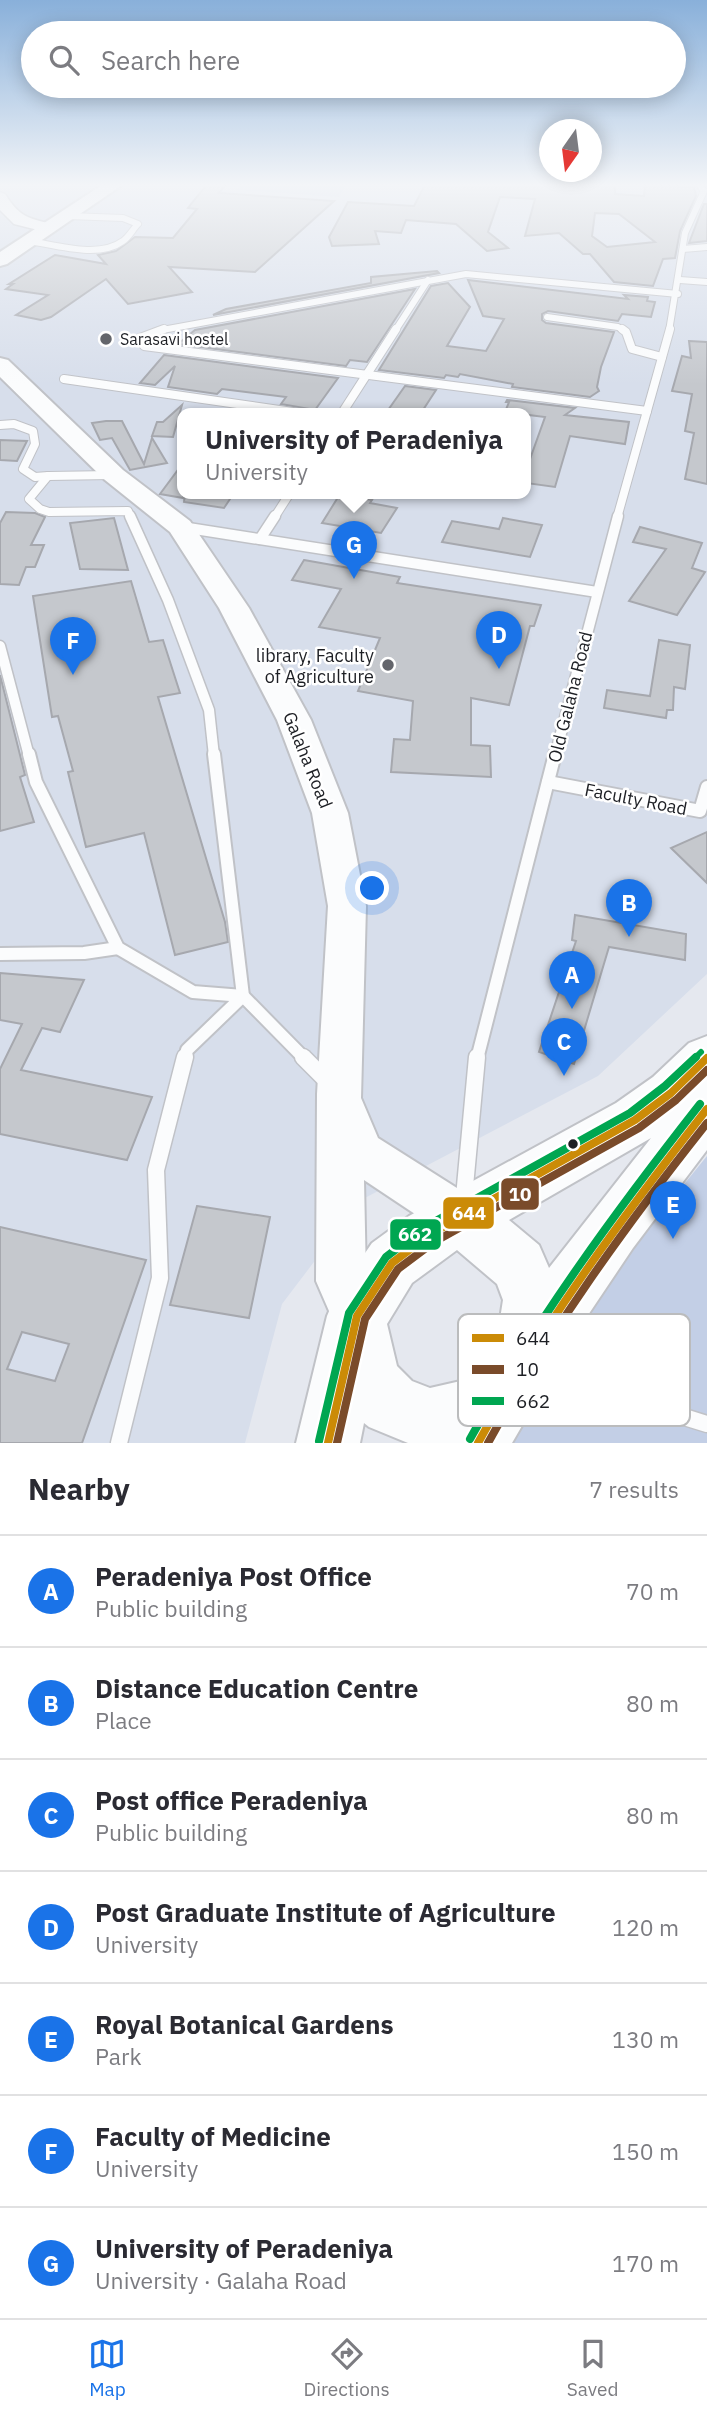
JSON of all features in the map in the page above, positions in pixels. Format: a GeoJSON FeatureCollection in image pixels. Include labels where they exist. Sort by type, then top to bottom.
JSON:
{"type":"FeatureCollection","features":[{"type":"Feature","properties":{"kind":"highway"},"geometry":{"type":"LineString","coordinates":[[322,1437],[357,1317],[392,1263],[429,1235],[635,1120],[671,1093],[707,1058]]}},
{"type":"Feature","properties":{"kind":"highway"},"geometry":{"type":"LineString","coordinates":[[556,1314],[615,1225],[707,1109]]}},
{"type":"Feature","properties":{"kind":"highway"},"geometry":{"type":"LineString","coordinates":[[462,1218],[519,1265],[533,1300],[529,1314]]}},
{"type":"Feature","properties":{"kind":"highway"},"geometry":{"type":"LineString","coordinates":[[357,1317],[369,1382],[391,1405],[430,1420],[458,1413]]}},
{"type":"Feature","properties":{"kind":"main road"},"geometry":{"type":"LineString","coordinates":[[0,260],[15,250]]}},
{"type":"Feature","properties":{"kind":"main road","name":"Galaha Road"},"geometry":{"type":"LineString","coordinates":[[0,365],[114,475],[180,527],[234,608],[294,720],[330,813],[347,906],[339,1094],[341,1281],[357,1317]]}},
{"type":"Feature","properties":{"kind":"main road","name":"Galaha Road"},"geometry":{"type":"LineString","coordinates":[[339,1094],[360,1152],[462,1218]]}},
{"type":"Feature","properties":{"kind":"lane","name":"Old Galaha Road"},"geometry":{"type":"LineString","coordinates":[[462,1218],[475,1065],[597,592],[662,357],[678,293],[683,250]]}},
{"type":"Feature","properties":{"kind":"lane"},"geometry":{"type":"LineString","coordinates":[[647,411],[144,346],[140,338],[160,330],[428,280],[478,274],[678,293]]}},
{"type":"Feature","properties":{"kind":"lane"},"geometry":{"type":"LineString","coordinates":[[345,408],[428,280]]}},
{"type":"Feature","properties":{"kind":"lane"},"geometry":{"type":"LineString","coordinates":[[680,280],[707,282]]}},
{"type":"Feature","properties":{"kind":"lane"},"geometry":{"type":"LineString","coordinates":[[547,317],[618,327],[626,332],[632,349],[662,357]]}},
{"type":"Feature","properties":{"kind":"lane"},"geometry":{"type":"LineString","coordinates":[[64,379],[265,408]]}},
{"type":"Feature","properties":{"kind":"lane"},"geometry":{"type":"LineString","coordinates":[[0,425],[14,424],[33,431],[35,444],[23,469],[35,477],[114,475]]}},
{"type":"Feature","properties":{"kind":"lane"},"geometry":{"type":"LineString","coordinates":[[48,476],[29,499],[43,510],[69,514],[128,511],[168,600],[209,710],[243,996],[339,1094]]}},
{"type":"Feature","properties":{"kind":"lane"},"geometry":{"type":"LineString","coordinates":[[260,539],[286,499]]}},
{"type":"Feature","properties":{"kind":"lane"},"geometry":{"type":"LineString","coordinates":[[180,527],[597,592]]}},
{"type":"Feature","properties":{"kind":"lane"},"geometry":{"type":"LineString","coordinates":[[0,646],[36,782],[118,948],[193,992],[243,996]]}},
{"type":"Feature","properties":{"kind":"lane","name":"Faculty Road"},"geometry":{"type":"LineString","coordinates":[[548,782],[700,811],[707,788]]}},
{"type":"Feature","properties":{"kind":"lane"},"geometry":{"type":"LineString","coordinates":[[0,954],[84,953],[118,948]]}},
{"type":"Feature","properties":{"kind":"lane"},"geometry":{"type":"LineString","coordinates":[[119,1443],[160,1278],[156,1170],[187,1050],[243,996]]}},
{"type":"Feature","properties":{"kind":"lane"},"geometry":{"type":"LineString","coordinates":[[690,1419],[707,1424]]}},
{"type":"Feature","properties":{"kind":"shaded area"},"geometry":{"type":"Polygon","coordinates":[[[0,250],[707,250],[707,974],[598,1076],[361,1200],[282,1304],[245,1443],[0,1443],[0,250]]]}},
{"type":"Feature","properties":{"kind":"shaded area"},"geometry":{"type":"Polygon","coordinates":[[[707,1156],[707,1443],[507,1443],[515,1426],[690,1426],[690,1314],[579,1314],[707,1156]]]}},
{"type":"Feature","properties":{"kind":"building"},"geometry":{"type":"Polygon","coordinates":[[[279,250],[255,272],[169,267],[192,292],[128,304],[106,279],[51,317],[41,320],[16,315],[48,295],[6,289],[13,284],[9,284],[55,255],[106,264],[98,255],[116,251],[279,250]]]}},
{"type":"Feature","properties":{"kind":"building"},"geometry":{"type":"Polygon","coordinates":[[[579,250],[676,250],[675,258],[663,259],[653,286],[614,282],[590,254],[583,254],[579,250]]]}},
{"type":"Feature","properties":{"kind":"building"},"geometry":{"type":"Polygon","coordinates":[[[437,271],[439,273],[213,315],[226,309],[371,283],[371,277],[437,271]]]}},
{"type":"Feature","properties":{"kind":"building"},"geometry":{"type":"Polygon","coordinates":[[[468,280],[628,299],[624,295],[648,297],[647,301],[655,302],[651,317],[622,314],[618,321],[548,311],[542,314],[542,320],[546,323],[614,332],[601,367],[597,387],[599,391],[590,397],[512,387],[513,384],[460,374],[458,377],[446,375],[444,378],[379,370],[431,286],[448,283],[470,307],[447,346],[486,351],[504,319],[483,316],[468,280]]]}},
{"type":"Feature","properties":{"kind":"building"},"geometry":{"type":"Polygon","coordinates":[[[415,289],[367,362],[350,360],[346,366],[178,344],[195,330],[415,289]]]}},
{"type":"Feature","properties":{"kind":"building"},"geometry":{"type":"Polygon","coordinates":[[[689,341],[707,342],[707,484],[685,479],[694,433],[685,431],[692,394],[672,391],[682,356],[691,358],[689,341]]]}},
{"type":"Feature","properties":{"kind":"building"},"geometry":{"type":"Polygon","coordinates":[[[164,355],[338,378],[316,408],[281,404],[286,397],[222,389],[217,394],[168,387],[175,366],[155,385],[140,383],[164,355]]]}},
{"type":"Feature","properties":{"kind":"building"},"geometry":{"type":"Polygon","coordinates":[[[405,386],[436,390],[424,408],[390,408],[405,386]]]}},
{"type":"Feature","properties":{"kind":"building"},"geometry":{"type":"Polygon","coordinates":[[[507,400],[575,408],[565,415],[629,422],[625,444],[570,436],[555,487],[531,484],[531,456],[545,417],[531,415],[531,408],[507,408],[509,402],[506,402],[507,400]]]}},
{"type":"Feature","properties":{"kind":"building"},"geometry":{"type":"Polygon","coordinates":[[[177,409],[173,437],[152,436],[157,422],[163,422],[177,409]]]}},
{"type":"Feature","properties":{"kind":"building"},"geometry":{"type":"Polygon","coordinates":[[[122,421],[144,464],[152,438],[167,463],[130,470],[112,438],[100,440],[92,423],[122,421]]]}},
{"type":"Feature","properties":{"kind":"building"},"geometry":{"type":"Polygon","coordinates":[[[0,440],[27,441],[17,461],[0,460],[0,440]]]}},
{"type":"Feature","properties":{"kind":"building"},"geometry":{"type":"Polygon","coordinates":[[[177,471],[177,497],[160,494],[177,471]]]}},
{"type":"Feature","properties":{"kind":"building"},"geometry":{"type":"Polygon","coordinates":[[[184,499],[230,499],[224,508],[184,502],[184,499]]]}},
{"type":"Feature","properties":{"kind":"building"},"geometry":{"type":"Polygon","coordinates":[[[337,499],[367,499],[372,500],[370,503],[397,508],[381,533],[322,523],[337,499]]]}},
{"type":"Feature","properties":{"kind":"building"},"geometry":{"type":"Polygon","coordinates":[[[6,512],[35,513],[45,517],[31,545],[44,545],[35,567],[26,567],[19,585],[0,584],[0,523],[6,512]]]}},
{"type":"Feature","properties":{"kind":"building"},"geometry":{"type":"Polygon","coordinates":[[[114,518],[128,570],[80,569],[70,523],[114,518]]]}},
{"type":"Feature","properties":{"kind":"building"},"geometry":{"type":"Polygon","coordinates":[[[503,518],[542,525],[530,557],[442,542],[452,521],[499,529],[503,518]]]}},
{"type":"Feature","properties":{"kind":"building"},"geometry":{"type":"Polygon","coordinates":[[[640,527],[702,543],[692,568],[705,572],[677,615],[629,601],[666,549],[633,542],[640,527]]]}},
{"type":"Feature","properties":{"kind":"building"},"geometry":{"type":"Polygon","coordinates":[[[304,560],[400,577],[397,583],[541,605],[534,626],[530,626],[509,705],[471,698],[471,745],[490,746],[491,777],[391,772],[394,739],[410,740],[413,701],[358,691],[380,638],[319,627],[341,589],[292,580],[304,560]]]}},
{"type":"Feature","properties":{"kind":"building"},"geometry":{"type":"Polygon","coordinates":[[[131,581],[149,642],[163,640],[180,693],[158,697],[225,922],[228,942],[175,955],[144,833],[86,847],[68,772],[73,771],[58,716],[52,717],[33,596],[131,581]]]}},
{"type":"Feature","properties":{"kind":"building"},"geometry":{"type":"Polygon","coordinates":[[[659,640],[690,645],[685,689],[674,687],[673,710],[667,710],[666,718],[604,708],[607,690],[650,696],[659,640]]]}},
{"type":"Feature","properties":{"kind":"building"},"geometry":{"type":"Polygon","coordinates":[[[0,675],[25,775],[20,777],[34,822],[0,831],[0,675]]]}},
{"type":"Feature","properties":{"kind":"building"},"geometry":{"type":"Polygon","coordinates":[[[707,832],[707,883],[671,848],[707,832]]]}},
{"type":"Feature","properties":{"kind":"building"},"geometry":{"type":"Polygon","coordinates":[[[575,915],[686,934],[685,960],[609,947],[574,1064],[539,1052],[576,941],[572,940],[575,915]]]}},
{"type":"Feature","properties":{"kind":"building"},"geometry":{"type":"Polygon","coordinates":[[[0,973],[84,980],[60,1032],[42,1028],[21,1070],[152,1097],[127,1160],[0,1134],[0,1069],[22,1024],[0,1020],[0,973]]]}},
{"type":"Feature","properties":{"kind":"building"},"geometry":{"type":"Polygon","coordinates":[[[197,1206],[270,1217],[249,1318],[170,1305],[197,1206]]]}},
{"type":"Feature","properties":{"kind":"building"},"geometry":{"type":"Polygon","coordinates":[[[0,1227],[146,1260],[82,1443],[0,1443],[0,1227]],[[22,1332],[7,1369],[55,1381],[69,1344],[22,1332]]]}},
{"type":"Feature","properties":{"kind":"transit line","name":"662"},"geometry":{"type":"LineString","coordinates":[[319,1441],[349,1313],[386,1257],[425,1227],[630,1113],[665,1086],[701,1052]]}},
{"type":"Feature","properties":{"kind":"transit line","name":"644"},"geometry":{"type":"LineString","coordinates":[[328,1443],[357,1316],[392,1263],[429,1235],[635,1120],[671,1093],[707,1058]]}},
{"type":"Feature","properties":{"kind":"transit line","name":"10"},"geometry":{"type":"LineString","coordinates":[[337,1443],[365,1319],[398,1269],[434,1242],[639,1128],[676,1100],[707,1070]]}},
{"type":"Feature","properties":{"kind":"transit line","name":"662"},"geometry":{"type":"LineString","coordinates":[[544,1314],[637,1184],[700,1104]]}},
{"type":"Feature","properties":{"kind":"transit line","name":"644"},"geometry":{"type":"LineString","coordinates":[[555,1314],[614,1230],[707,1109]]}},
{"type":"Feature","properties":{"kind":"transit line","name":"10"},"geometry":{"type":"LineString","coordinates":[[565,1314],[647,1200],[707,1123]]}},
{"type":"Feature","properties":{"kind":"transit line","name":"662"},"geometry":{"type":"LineString","coordinates":[[470,1439],[477,1426]]}},
{"type":"Feature","properties":{"kind":"transit line","name":"644"},"geometry":{"type":"LineString","coordinates":[[478,1443],[487,1426]]}},
{"type":"Feature","properties":{"kind":"transit line","name":"10"},"geometry":{"type":"LineString","coordinates":[[488,1443],[497,1426]]}},
{"type":"Feature","properties":{"kind":"place","name":"Sarasavi hostel"},"geometry":{"type":"Point","coordinates":[106,339]}},
{"type":"Feature","properties":{"kind":"place","name":"University of Peradeniya"},"geometry":{"type":"Point","coordinates":[354,579]}},
{"type":"Feature","properties":{"kind":"place","name":"library, Faculty of Agriculture"},"geometry":{"type":"Point","coordinates":[388,665]}},
{"type":"Feature","properties":{"kind":"place","name":"Post Graduate Institute of Agriculture"},"geometry":{"type":"Point","coordinates":[499,669]}},
{"type":"Feature","properties":{"kind":"place","name":"Faculty of Medicine"},"geometry":{"type":"Point","coordinates":[73,675]}},
{"type":"Feature","properties":{"kind":"place","name":"Distance Education Centre"},"geometry":{"type":"Point","coordinates":[629,937]}},
{"type":"Feature","properties":{"kind":"place","name":"Peradeniya Post Office"},"geometry":{"type":"Point","coordinates":[572,1009]}},
{"type":"Feature","properties":{"kind":"place","name":"Post office Peradeniya"},"geometry":{"type":"Point","coordinates":[564,1076]}},
{"type":"Feature","properties":{"kind":"place","name":"Royal Botanical Gardens"},"geometry":{"type":"Point","coordinates":[673,1239]}}]}
